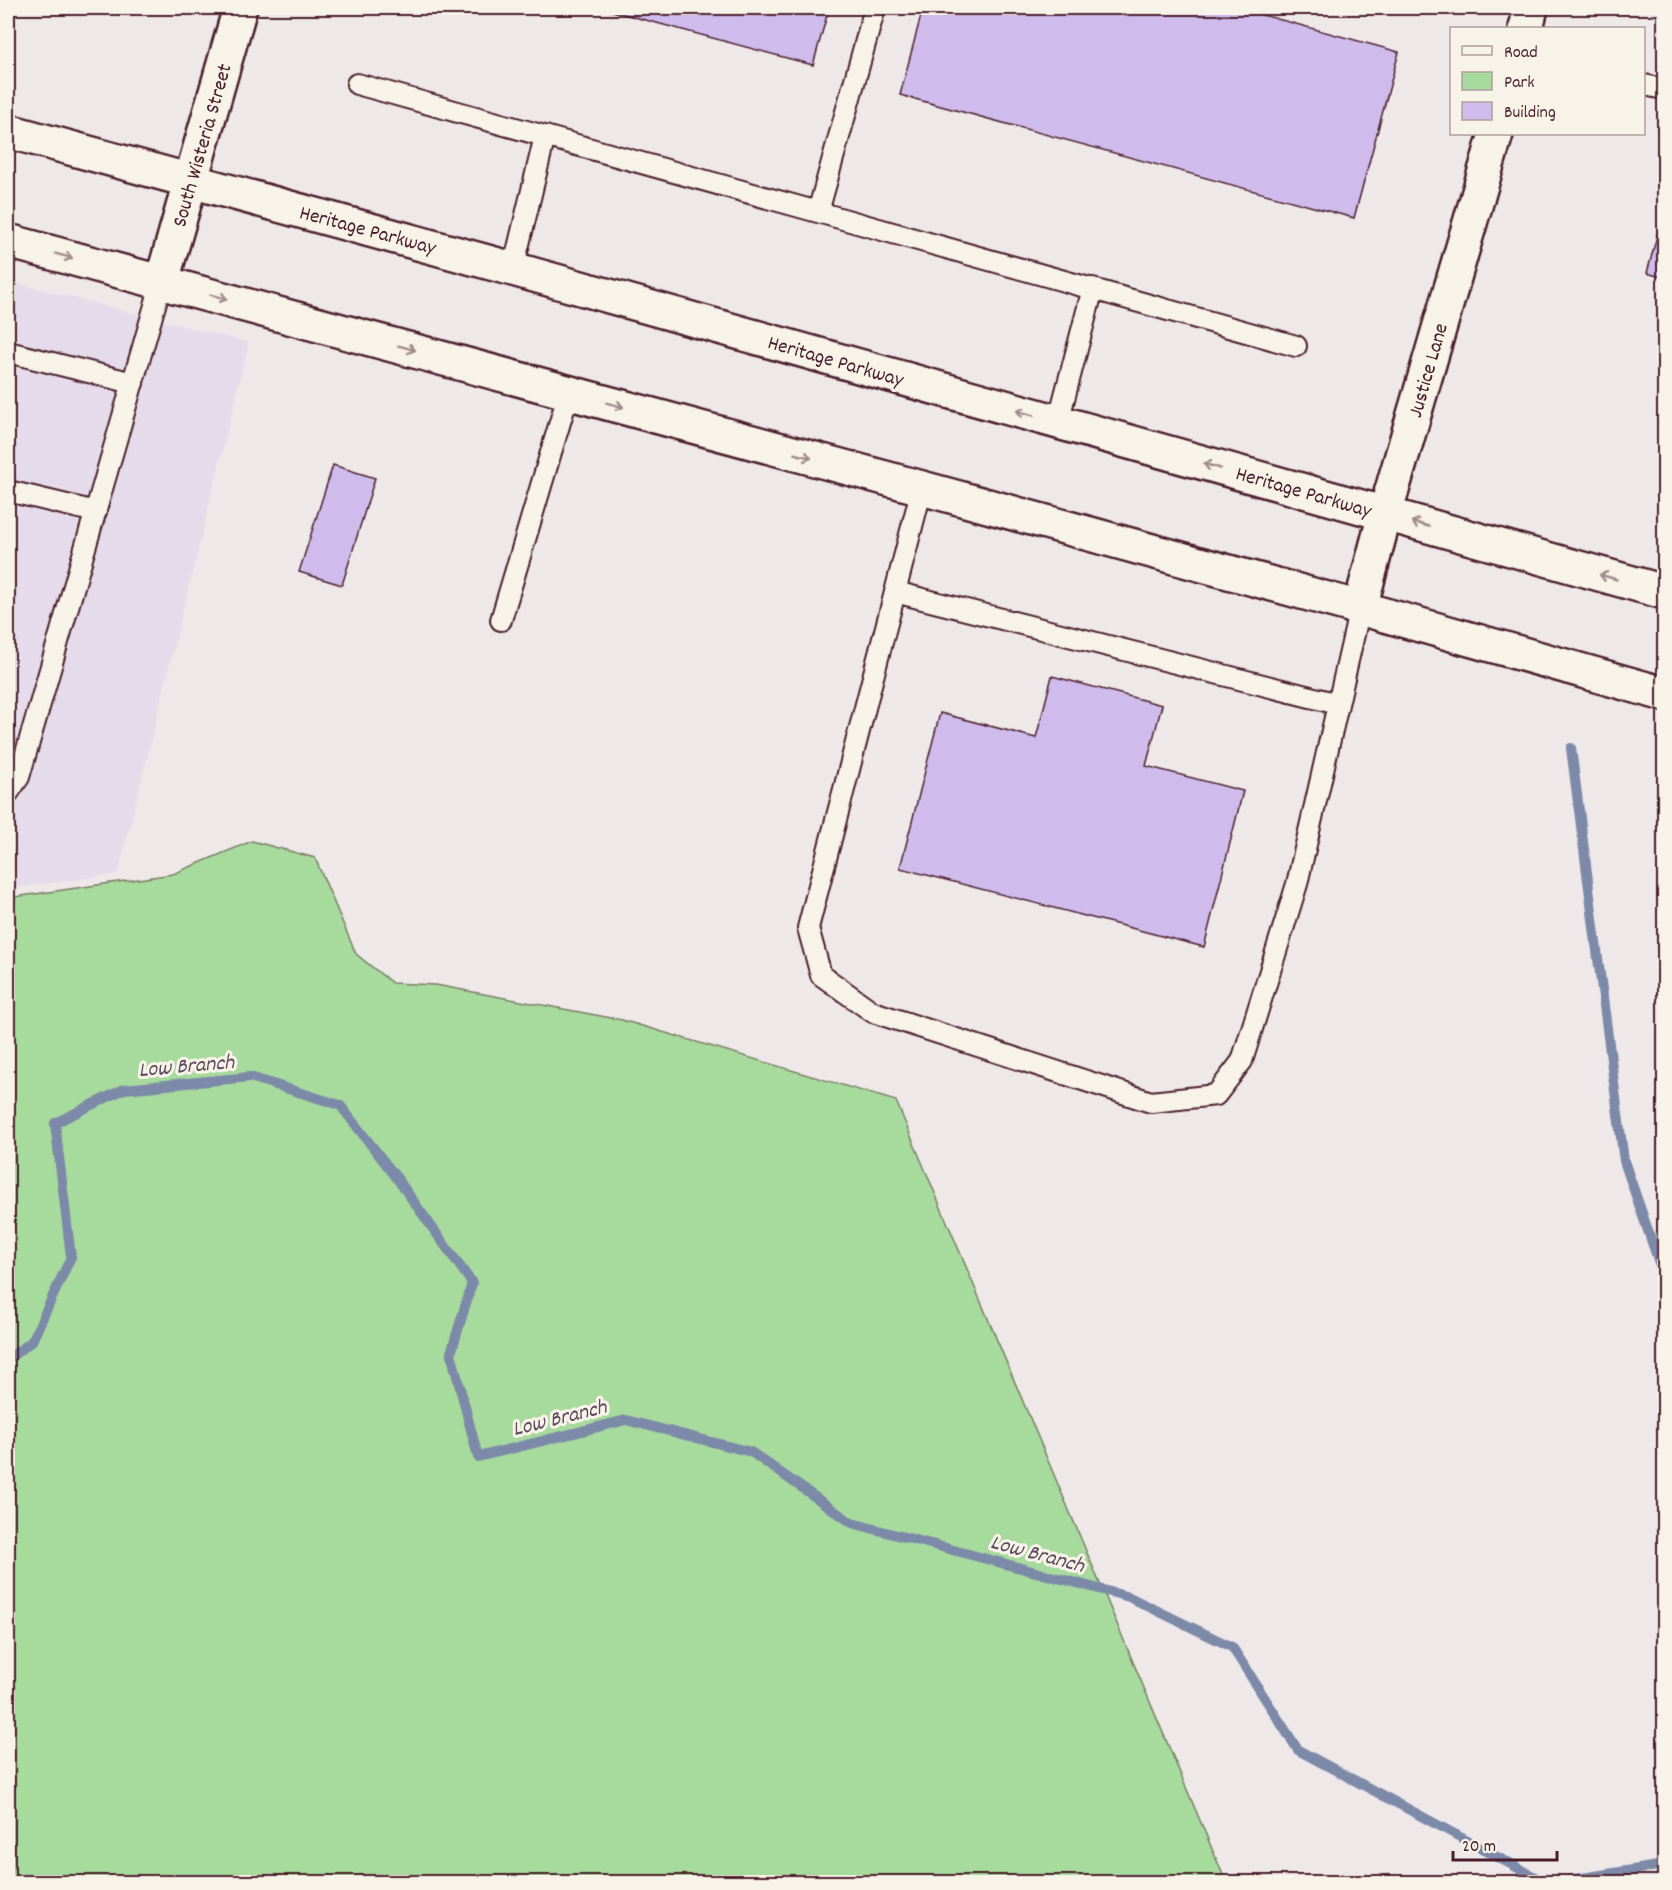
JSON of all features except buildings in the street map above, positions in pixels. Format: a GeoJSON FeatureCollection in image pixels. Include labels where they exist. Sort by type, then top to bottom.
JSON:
{"type":"FeatureCollection","features":[{"type":"Feature","properties":{"kind":"main road","name":"South Wisteria Street"},"geometry":{"type":"LineString","coordinates":[[162,282],[240,8]]}},
{"type":"Feature","properties":{"kind":"main road","name":"Heritage Parkway"},"geometry":{"type":"LineString","coordinates":[[8,130],[1665,592]]}},
{"type":"Feature","properties":{"kind":"main road","name":"Justice Lane"},"geometry":{"type":"LineString","coordinates":[[1360,608],[1385,514],[1496,135]]}},
{"type":"Feature","properties":{"kind":"main road"},"geometry":{"type":"LineString","coordinates":[[8,241],[922,488],[1665,694]]}},
{"type":"Feature","properties":{"kind":"lane"},"geometry":{"type":"LineString","coordinates":[[818,212],[875,8]]}},
{"type":"Feature","properties":{"kind":"lane"},"geometry":{"type":"LineString","coordinates":[[357,84],[1296,346]]}},
{"type":"Feature","properties":{"kind":"lane"},"geometry":{"type":"LineString","coordinates":[[1645,84],[1665,89]]}},
{"type":"Feature","properties":{"kind":"lane"},"geometry":{"type":"LineString","coordinates":[[513,269],[545,136]]}},
{"type":"Feature","properties":{"kind":"lane"},"geometry":{"type":"LineString","coordinates":[[8,793],[19,777],[162,282]]}},
{"type":"Feature","properties":{"kind":"lane"},"geometry":{"type":"LineString","coordinates":[[1058,422],[1093,288]]}},
{"type":"Feature","properties":{"kind":"lane"},"geometry":{"type":"LineString","coordinates":[[8,352],[133,383]]}},
{"type":"Feature","properties":{"kind":"lane"},"geometry":{"type":"LineString","coordinates":[[501,620],[569,392]]}},
{"type":"Feature","properties":{"kind":"lane"},"geometry":{"type":"LineString","coordinates":[[922,488],[808,928],[821,975],[873,1012],[1151,1102],[1215,1095],[1242,1061],[1298,884],[1360,608]]}},
{"type":"Feature","properties":{"kind":"lane"},"geometry":{"type":"LineString","coordinates":[[8,491],[96,512]]}},
{"type":"Feature","properties":{"kind":"lane"},"geometry":{"type":"LineString","coordinates":[[895,592],[1338,704]]}},
{"type":"Feature","properties":{"kind":"shaded area"},"geometry":{"type":"Polygon","coordinates":[[[8,281],[249,343],[118,874],[8,889],[8,281]]]}},
{"type":"Feature","properties":{"kind":"green space"},"geometry":{"type":"Polygon","coordinates":[[[252,841],[315,858],[356,954],[392,983],[436,985],[622,1020],[896,1101],[1226,1882],[8,1882],[8,898],[173,874],[252,841]]]}},
{"type":"Feature","properties":{"kind":"waterway"},"geometry":{"type":"LineString","coordinates":[[1571,748],[1624,1161],[1664,1277]]}},
{"type":"Feature","properties":{"kind":"waterway","name":"Low Branch"},"geometry":{"type":"LineString","coordinates":[[8,1359],[32,1341],[71,1257],[55,1123],[124,1089],[250,1077],[340,1105],[396,1177],[472,1283],[451,1353],[478,1457],[626,1420],[751,1452],[852,1523],[1129,1597],[1232,1647],[1298,1750],[1544,1882]]}},
{"type":"Feature","properties":{"kind":"waterway","name":"Low Branch"},"geometry":{"type":"LineString","coordinates":[[1557,1882],[1664,1865]]}}]}
